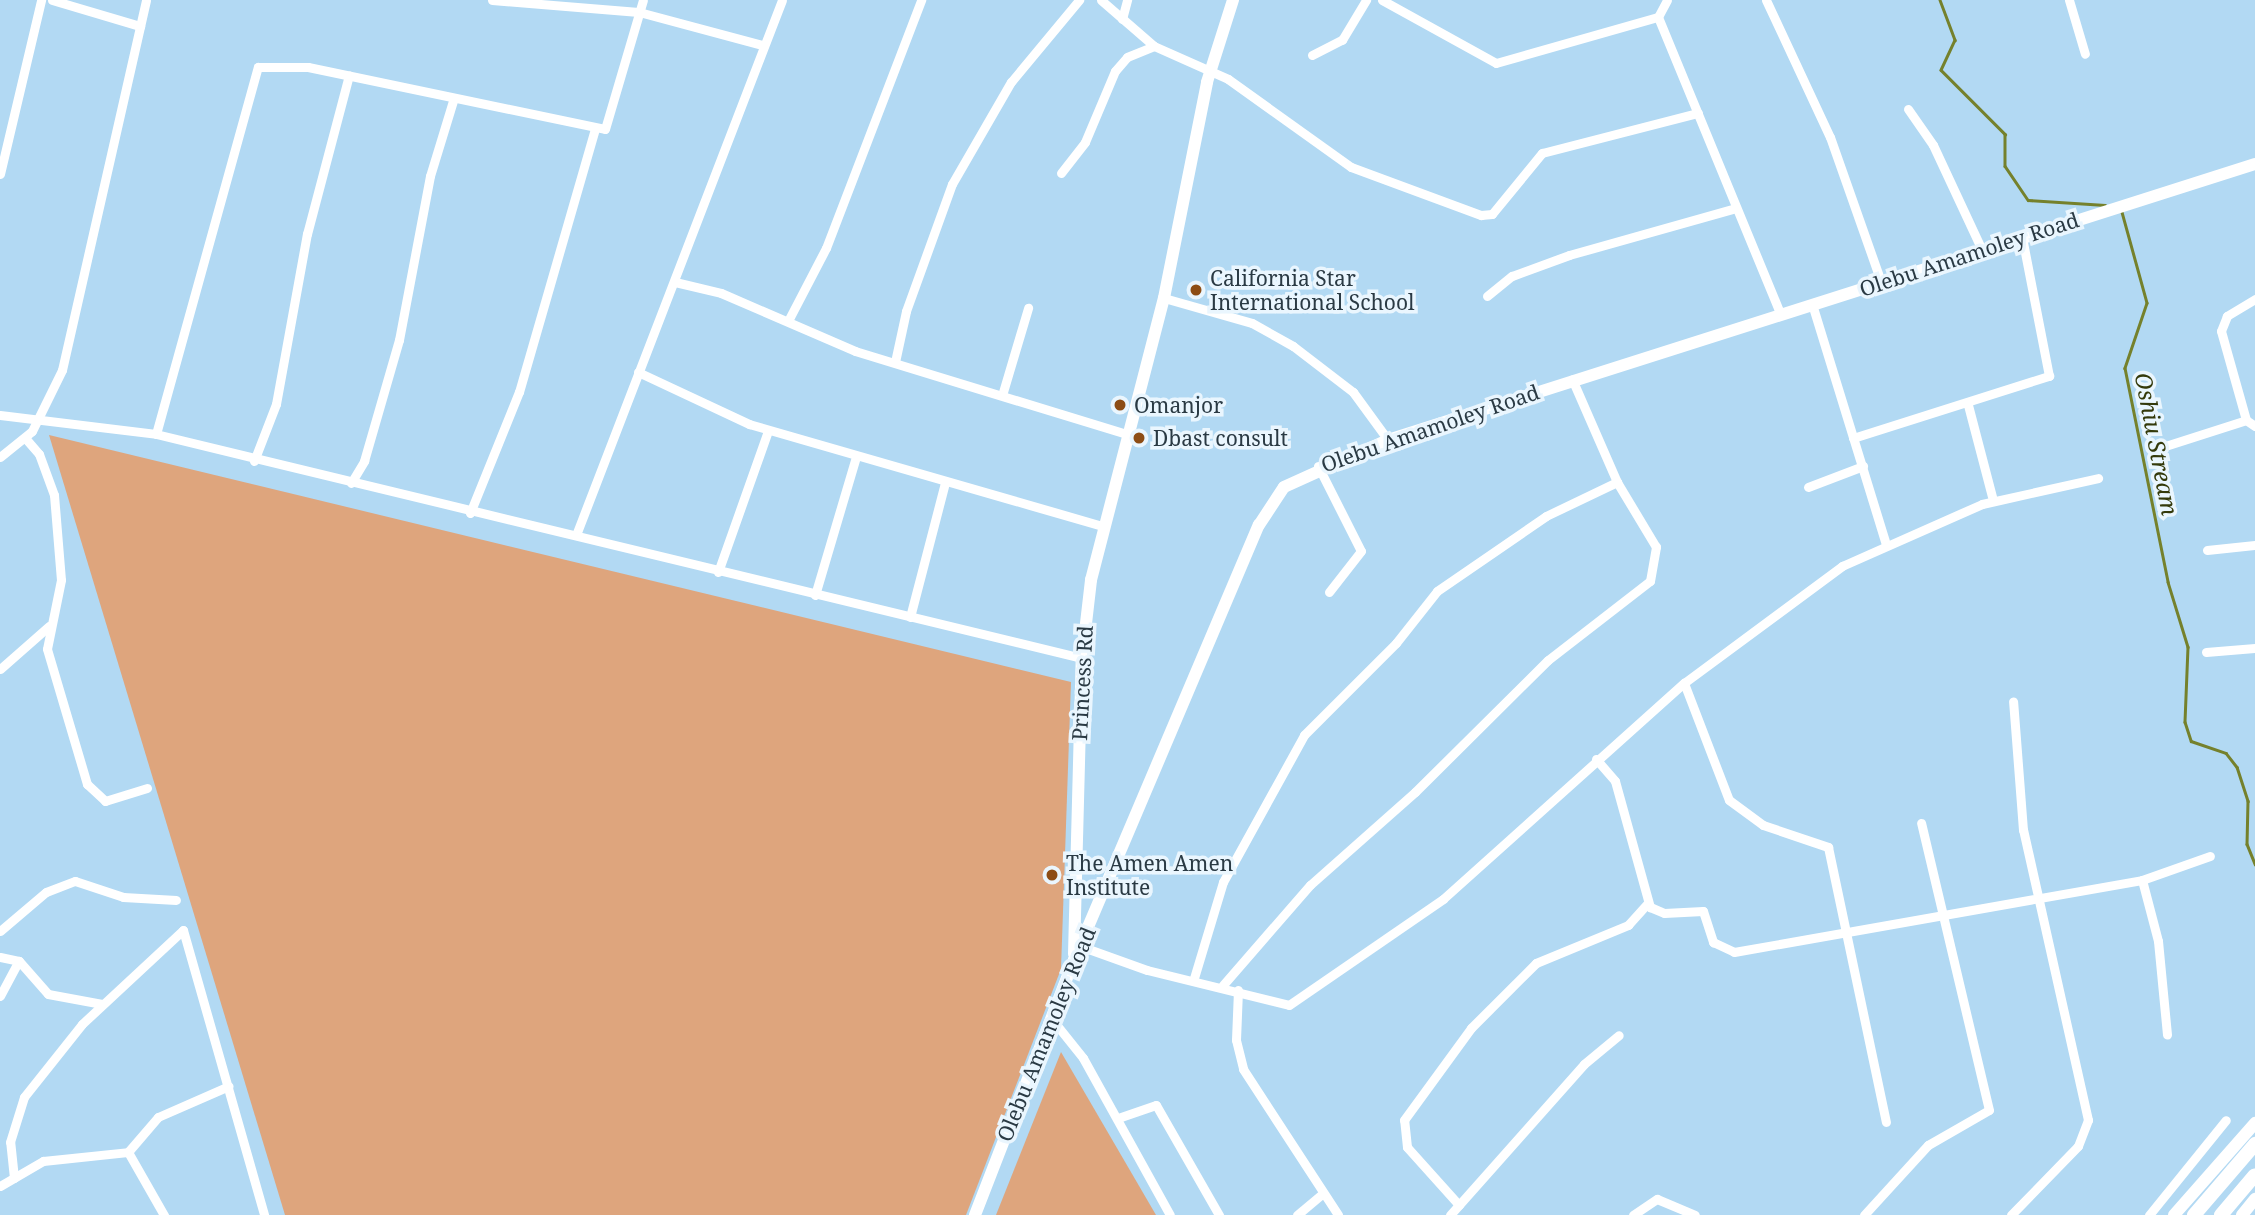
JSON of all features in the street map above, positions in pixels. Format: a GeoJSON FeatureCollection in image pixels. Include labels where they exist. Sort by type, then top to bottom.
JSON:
{"type":"FeatureCollection","features":[{"type":"Feature","properties":{"kind":"main road"},"geometry":{"type":"LineString","coordinates":[[2194,1215],[2255,1144]]}},
{"type":"Feature","properties":{"kind":"main road"},"geometry":{"type":"LineString","coordinates":[[2221,1215],[2255,1175]]}},
{"type":"Feature","properties":{"kind":"street"},"geometry":{"type":"LineString","coordinates":[[0,174],[41,0]]}},
{"type":"Feature","properties":{"kind":"street"},"geometry":{"type":"LineString","coordinates":[[52,0],[140,26]]}},
{"type":"Feature","properties":{"kind":"street"},"geometry":{"type":"LineString","coordinates":[[0,457],[26,439],[37,423],[73,331],[146,0]]}},
{"type":"Feature","properties":{"kind":"street"},"geometry":{"type":"LineString","coordinates":[[492,0],[639,12],[762,45]]}},
{"type":"Feature","properties":{"kind":"street"},"geometry":{"type":"LineString","coordinates":[[156,434],[258,67],[285,64],[349,75],[453,101],[500,106],[595,129],[609,125],[643,0]]}},
{"type":"Feature","properties":{"kind":"street"},"geometry":{"type":"LineString","coordinates":[[576,534],[675,282],[762,45],[782,0]]}},
{"type":"Feature","properties":{"kind":"street"},"geometry":{"type":"LineString","coordinates":[[789,319],[826,248],[921,0]]}},
{"type":"Feature","properties":{"kind":"street"},"geometry":{"type":"LineString","coordinates":[[895,362],[906,311],[953,184],[1011,82],[1079,0]]}},
{"type":"Feature","properties":{"kind":"street"},"geometry":{"type":"LineString","coordinates":[[1101,0],[1154,46],[1211,70],[1351,167],[1481,215],[1495,211],[1542,153],[1698,113]]}},
{"type":"Feature","properties":{"kind":"street"},"geometry":{"type":"LineString","coordinates":[[1122,19],[1127,0]]}},
{"type":"Feature","properties":{"kind":"street","name":"Princess Rd"},"geometry":{"type":"LineString","coordinates":[[1074,960],[1082,658],[1100,526],[1164,298],[1173,243],[1211,70],[1233,0]]}},
{"type":"Feature","properties":{"kind":"street"},"geometry":{"type":"LineString","coordinates":[[1312,55],[1342,40],[1366,0]]}},
{"type":"Feature","properties":{"kind":"street"},"geometry":{"type":"LineString","coordinates":[[1381,0],[1496,63],[1658,17],[1667,0]]}},
{"type":"Feature","properties":{"kind":"street"},"geometry":{"type":"LineString","coordinates":[[1766,0],[1830,137],[1881,282]]}},
{"type":"Feature","properties":{"kind":"street"},"geometry":{"type":"LineString","coordinates":[[2069,0],[2085,54]]}},
{"type":"Feature","properties":{"kind":"street"},"geometry":{"type":"LineString","coordinates":[[1658,17],[1780,313]]}},
{"type":"Feature","properties":{"kind":"street"},"geometry":{"type":"LineString","coordinates":[[1061,173],[1085,142],[1115,71],[1128,57],[1154,46]]}},
{"type":"Feature","properties":{"kind":"street"},"geometry":{"type":"LineString","coordinates":[[254,461],[276,404],[307,234],[349,75]]}},
{"type":"Feature","properties":{"kind":"street"},"geometry":{"type":"LineString","coordinates":[[351,483],[363,461],[399,340],[430,176],[453,101]]}},
{"type":"Feature","properties":{"kind":"street"},"geometry":{"type":"LineString","coordinates":[[1908,109],[1933,145],[1982,250]]}},
{"type":"Feature","properties":{"kind":"street"},"geometry":{"type":"LineString","coordinates":[[470,513],[519,392],[595,129]]}},
{"type":"Feature","properties":{"kind":"street","name":"Olebu Amamoley Road"},"geometry":{"type":"LineString","coordinates":[[975,1215],[1074,960],[1259,524],[1284,486],[1318,466],[1388,440],[1572,379],[2255,164]]}},
{"type":"Feature","properties":{"kind":"street"},"geometry":{"type":"LineString","coordinates":[[1487,296],[1512,276],[1569,255],[1736,208]]}},
{"type":"Feature","properties":{"kind":"street"},"geometry":{"type":"LineString","coordinates":[[1853,438],[1968,405],[2049,376],[2022,237]]}},
{"type":"Feature","properties":{"kind":"street"},"geometry":{"type":"LineString","coordinates":[[675,282],[789,319],[895,362],[1003,392],[1127,434]]}},
{"type":"Feature","properties":{"kind":"street"},"geometry":{"type":"LineString","coordinates":[[1164,298],[1252,323],[1293,346],[1353,392],[1388,440]]}},
{"type":"Feature","properties":{"kind":"street"},"geometry":{"type":"LineString","coordinates":[[2159,447],[2251,423],[2221,331],[2227,316],[2255,299]]}},
{"type":"Feature","properties":{"kind":"street"},"geometry":{"type":"LineString","coordinates":[[1812,304],[1886,544]]}},
{"type":"Feature","properties":{"kind":"street"},"geometry":{"type":"LineString","coordinates":[[1003,392],[1028,308]]}},
{"type":"Feature","properties":{"kind":"street"},"geometry":{"type":"LineString","coordinates":[[638,372],[768,431],[1100,526]]}},
{"type":"Feature","properties":{"kind":"street"},"geometry":{"type":"LineString","coordinates":[[1223,985],[1310,885],[1415,792],[1548,660],[1650,581],[1656,547],[1617,482],[1572,379]]}},
{"type":"Feature","properties":{"kind":"street"},"geometry":{"type":"LineString","coordinates":[[1968,405],[1993,500]]}},
{"type":"Feature","properties":{"kind":"street"},"geometry":{"type":"LineString","coordinates":[[0,415],[37,423],[80,421],[156,434],[254,461],[470,513],[576,534],[718,572],[1082,658]]}},
{"type":"Feature","properties":{"kind":"street"},"geometry":{"type":"LineString","coordinates":[[718,572],[768,431]]}},
{"type":"Feature","properties":{"kind":"street"},"geometry":{"type":"LineString","coordinates":[[26,439],[39,454],[54,495],[61,579],[47,649],[87,784],[105,801],[147,788]]}},
{"type":"Feature","properties":{"kind":"street"},"geometry":{"type":"LineString","coordinates":[[815,595],[856,457]]}},
{"type":"Feature","properties":{"kind":"street"},"geometry":{"type":"LineString","coordinates":[[1318,466],[1362,551],[1329,592]]}},
{"type":"Feature","properties":{"kind":"street"},"geometry":{"type":"LineString","coordinates":[[1808,487],[1863,466]]}},
{"type":"Feature","properties":{"kind":"street"},"geometry":{"type":"LineString","coordinates":[[1080,946],[1147,971],[1223,985],[1278,1006],[1296,1002],[1443,899],[1596,759],[1684,683],[1842,566],[1886,544],[1993,500],[2098,478]]}},
{"type":"Feature","properties":{"kind":"street"},"geometry":{"type":"LineString","coordinates":[[910,617],[945,482]]}},
{"type":"Feature","properties":{"kind":"street"},"geometry":{"type":"LineString","coordinates":[[1194,978],[1223,882],[1304,735],[1396,643],[1437,591],[1546,516],[1617,482]]}},
{"type":"Feature","properties":{"kind":"street"},"geometry":{"type":"LineString","coordinates":[[2207,550],[2255,545]]}},
{"type":"Feature","properties":{"kind":"street"},"geometry":{"type":"LineString","coordinates":[[0,669],[53,622]]}},
{"type":"Feature","properties":{"kind":"street"},"geometry":{"type":"LineString","coordinates":[[2206,652],[2255,648]]}},
{"type":"Feature","properties":{"kind":"street"},"geometry":{"type":"LineString","coordinates":[[1684,683],[1730,800],[1763,825],[1828,847],[1843,933],[1886,1122]]}},
{"type":"Feature","properties":{"kind":"street"},"geometry":{"type":"LineString","coordinates":[[2011,1215],[2078,1146],[2088,1120],[2023,830],[2013,701]]}},
{"type":"Feature","properties":{"kind":"street"},"geometry":{"type":"LineString","coordinates":[[1596,759],[1615,781],[1647,904],[1664,913],[1703,911],[1713,942],[1734,953],[1944,913],[2141,880],[2210,856]]}},
{"type":"Feature","properties":{"kind":"street"},"geometry":{"type":"LineString","coordinates":[[1864,1215],[1928,1145],[1989,1110],[1921,823]]}},
{"type":"Feature","properties":{"kind":"street"},"geometry":{"type":"LineString","coordinates":[[2141,880],[2158,941],[2167,1035]]}},
{"type":"Feature","properties":{"kind":"street"},"geometry":{"type":"LineString","coordinates":[[0,932],[46,892],[75,881],[123,897],[176,900]]}},
{"type":"Feature","properties":{"kind":"street"},"geometry":{"type":"LineString","coordinates":[[1459,1205],[1407,1147],[1404,1119],[1471,1028],[1536,963],[1628,925],[1647,904]]}},
{"type":"Feature","properties":{"kind":"street"},"geometry":{"type":"LineString","coordinates":[[13,1178],[10,1142],[24,1097],[102,1004],[183,930],[264,1215]]}},
{"type":"Feature","properties":{"kind":"street"},"geometry":{"type":"LineString","coordinates":[[0,957],[19,961],[48,994],[102,1004]]}},
{"type":"Feature","properties":{"kind":"street"},"geometry":{"type":"LineString","coordinates":[[0,996],[19,961]]}},
{"type":"Feature","properties":{"kind":"street"},"geometry":{"type":"LineString","coordinates":[[1238,990],[1236,1040],[1243,1069],[1338,1215]]}},
{"type":"Feature","properties":{"kind":"street"},"geometry":{"type":"LineString","coordinates":[[1051,1018],[1074,1044],[1118,1118],[1170,1215]]}},
{"type":"Feature","properties":{"kind":"street"},"geometry":{"type":"LineString","coordinates":[[1450,1215],[1619,1035]]}},
{"type":"Feature","properties":{"kind":"street"},"geometry":{"type":"LineString","coordinates":[[0,1186],[43,1161],[128,1152],[158,1117],[229,1086]]}},
{"type":"Feature","properties":{"kind":"street"},"geometry":{"type":"LineString","coordinates":[[1118,1118],[1156,1104],[1219,1215]]}},
{"type":"Feature","properties":{"kind":"street"},"geometry":{"type":"LineString","coordinates":[[2149,1215],[2226,1120]]}},
{"type":"Feature","properties":{"kind":"street"},"geometry":{"type":"LineString","coordinates":[[2174,1215],[2255,1123]]}},
{"type":"Feature","properties":{"kind":"street"},"geometry":{"type":"LineString","coordinates":[[128,1152],[164,1215]]}},
{"type":"Feature","properties":{"kind":"street"},"geometry":{"type":"LineString","coordinates":[[1297,1215],[1324,1193]]}},
{"type":"Feature","properties":{"kind":"street"},"geometry":{"type":"LineString","coordinates":[[1633,1215],[1657,1199],[1695,1215]]}},
{"type":"Feature","properties":{"kind":"street"},"geometry":{"type":"LineString","coordinates":[[2242,1215],[2255,1199]]}},
{"type":"Feature","properties":{"kind":"shaded area"},"geometry":{"type":"Polygon","coordinates":[[[49,435],[1071,682],[1061,969],[966,1215],[285,1215],[49,435]]]}},
{"type":"Feature","properties":{"kind":"shaded area"},"geometry":{"type":"Polygon","coordinates":[[[1061,1052],[1156,1215],[996,1215],[1061,1052]]]}},
{"type":"Feature","properties":{"kind":"waterway","name":"Oshiu Stream"},"geometry":{"type":"LineString","coordinates":[[1940,0],[1955,40],[1941,70],[2005,134],[2005,166],[2028,200],[2105,205]]}},
{"type":"Feature","properties":{"kind":"waterway","name":"Oshiu Stream"},"geometry":{"type":"LineString","coordinates":[[2122,212],[2147,303],[2125,368],[2168,582],[2188,647],[2185,722],[2191,741],[2226,753],[2237,767],[2248,801],[2247,844],[2255,864]]}},
{"type":"Feature","properties":{"kind":"place","name":"California Star International School"},"geometry":{"type":"Point","coordinates":[1196,290]}},
{"type":"Feature","properties":{"kind":"place","name":"Omanjor"},"geometry":{"type":"Point","coordinates":[1120,405]}},
{"type":"Feature","properties":{"kind":"place","name":"Dbast consult"},"geometry":{"type":"Point","coordinates":[1139,438]}},
{"type":"Feature","properties":{"kind":"place","name":"The Amen Amen Institute"},"geometry":{"type":"Point","coordinates":[1052,875]}}]}
